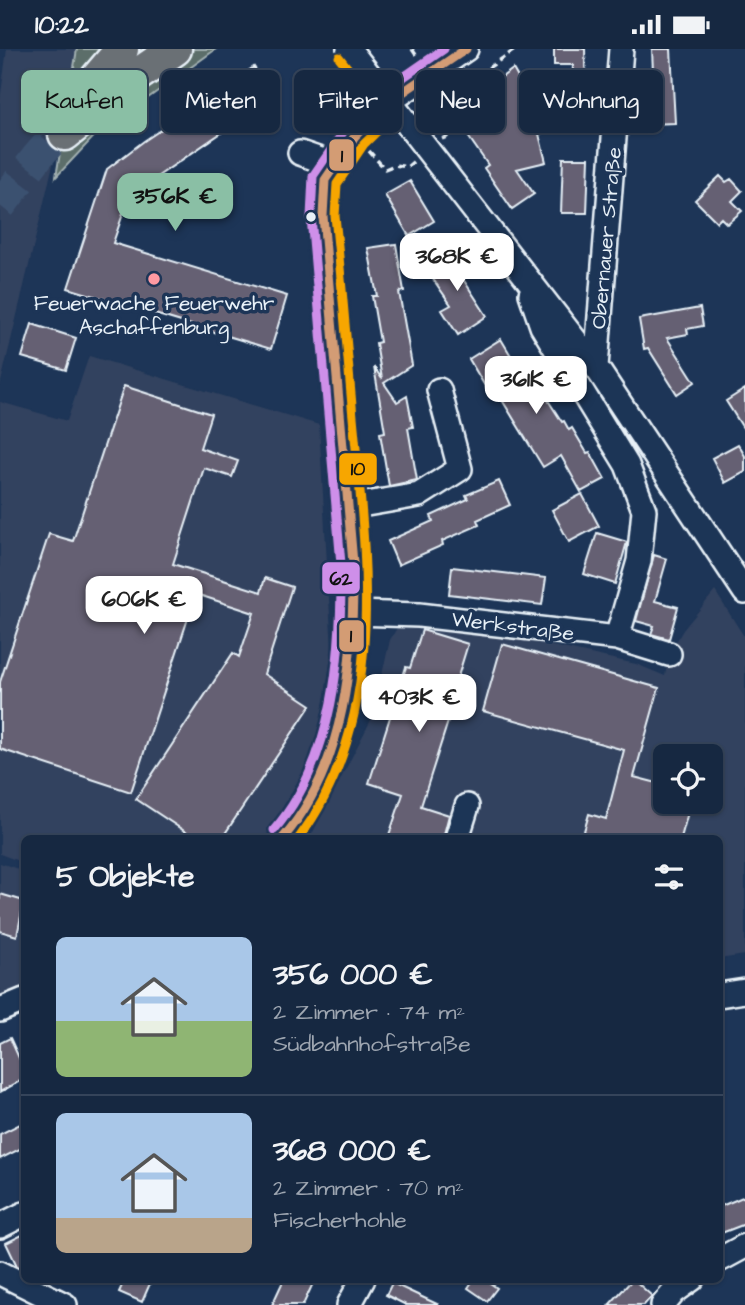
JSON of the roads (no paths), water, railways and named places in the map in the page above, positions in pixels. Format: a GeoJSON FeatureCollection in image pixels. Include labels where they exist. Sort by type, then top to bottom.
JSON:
{"type":"FeatureCollection","features":[{"type":"Feature","properties":{"kind":"highway"},"geometry":{"type":"LineString","coordinates":[[106,70],[122,49]]}},
{"type":"Feature","properties":{"kind":"highway"},"geometry":{"type":"LineString","coordinates":[[124,70],[146,49]]}},
{"type":"Feature","properties":{"kind":"highway"},"geometry":{"type":"LineString","coordinates":[[144,70],[175,49]]}},
{"type":"Feature","properties":{"kind":"street"},"geometry":{"type":"LineString","coordinates":[[349,49],[366,70]]}},
{"type":"Feature","properties":{"kind":"street"},"geometry":{"type":"LineString","coordinates":[[402,93],[466,49]]}},
{"type":"Feature","properties":{"kind":"street","name":"Obernauer Straße"},"geometry":{"type":"LineString","coordinates":[[596,367],[621,49]]}},
{"type":"Feature","properties":{"kind":"street"},"geometry":{"type":"LineString","coordinates":[[402,117],[596,367],[745,592]]}},
{"type":"Feature","properties":{"kind":"street"},"geometry":{"type":"LineString","coordinates":[[294,835],[331,756],[341,716],[354,613],[349,507],[323,216],[325,180],[357,133]]}},
{"type":"Feature","properties":{"kind":"street"},"geometry":{"type":"LineString","coordinates":[[300,153],[335,165]]}},
{"type":"Feature","properties":{"kind":"street"},"geometry":{"type":"LineString","coordinates":[[526,277],[542,326],[627,465],[644,510],[639,561],[617,638]]}},
{"type":"Feature","properties":{"kind":"street"},"geometry":{"type":"LineString","coordinates":[[349,507],[419,495],[460,469],[439,390]]}},
{"type":"Feature","properties":{"kind":"street","name":"Werkstraße"},"geometry":{"type":"LineString","coordinates":[[354,613],[419,615],[617,638],[669,654]]}},
{"type":"Feature","properties":{"kind":"street"},"geometry":{"type":"LineString","coordinates":[[458,835],[467,806]]}},
{"type":"Feature","properties":{"kind":"street"},"geometry":{"type":"LineString","coordinates":[[723,994],[745,991]]}},
{"type":"Feature","properties":{"kind":"street"},"geometry":{"type":"LineString","coordinates":[[0,1010],[21,1001]]}},
{"type":"Feature","properties":{"kind":"street"},"geometry":{"type":"LineString","coordinates":[[0,1226],[21,1216]]}},
{"type":"Feature","properties":{"kind":"street"},"geometry":{"type":"LineString","coordinates":[[723,1256],[745,1247]]}},
{"type":"Feature","properties":{"kind":"street"},"geometry":{"type":"LineString","coordinates":[[0,1273],[65,1305]]}},
{"type":"Feature","properties":{"kind":"street"},"geometry":{"type":"LineString","coordinates":[[349,1305],[361,1283]]}},
{"type":"Feature","properties":{"kind":"street"},"geometry":{"type":"LineString","coordinates":[[663,1305],[686,1283]]}},
{"type":"Feature","properties":{"kind":"tunnel"},"geometry":{"type":"LineString","coordinates":[[0,206],[58,133]]}},
{"type":"Feature","properties":{"kind":"place","name":"Feuerwache Feuerwehr Aschaffenburg"},"geometry":{"type":"Point","coordinates":[154,279]}}]}
